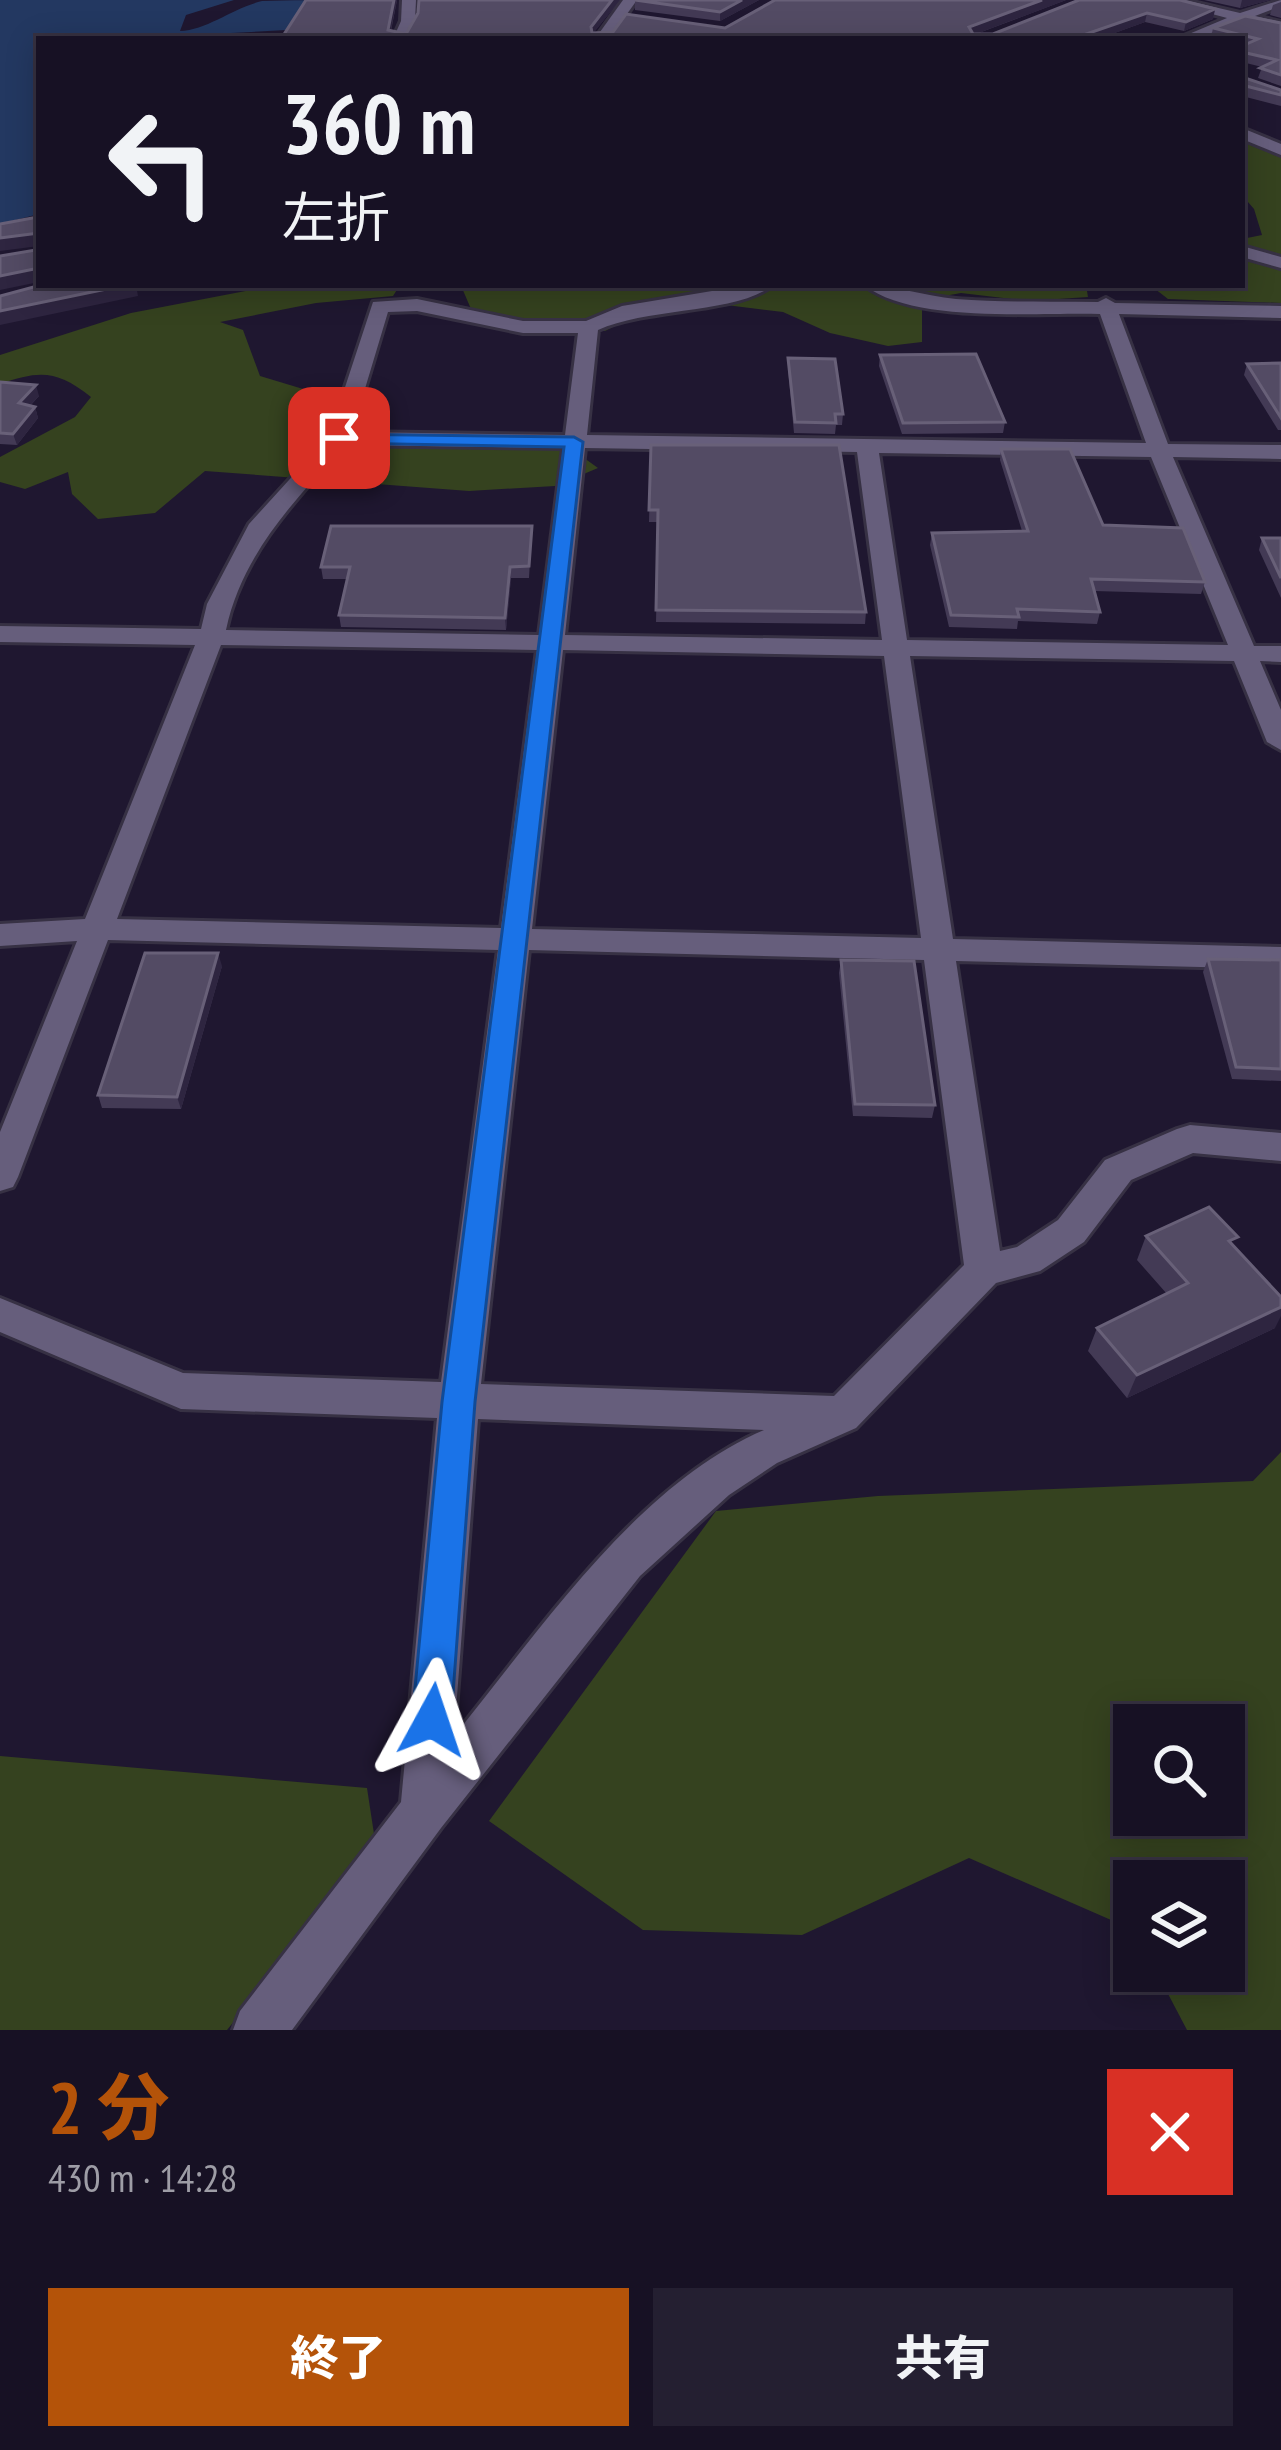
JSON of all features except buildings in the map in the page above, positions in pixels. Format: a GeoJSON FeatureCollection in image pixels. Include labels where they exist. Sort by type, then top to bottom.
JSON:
{"type":"FeatureCollection","features":[{"type":"Feature","properties":{"kind":"street"},"geometry":{"type":"LineString","coordinates":[[401,36],[409,0]]}},
{"type":"Feature","properties":{"kind":"street"},"geometry":{"type":"LineString","coordinates":[[605,36],[630,0]]}},
{"type":"Feature","properties":{"kind":"street"},"geometry":{"type":"LineString","coordinates":[[1167,0],[1281,26]]}},
{"type":"Feature","properties":{"kind":"street"},"geometry":{"type":"LineString","coordinates":[[1192,36],[1270,4]]}},
{"type":"Feature","properties":{"kind":"street"},"geometry":{"type":"LineString","coordinates":[[621,17],[641,20]]}},
{"type":"Feature","properties":{"kind":"street"},"geometry":{"type":"LineString","coordinates":[[1245,134],[1281,150]]}},
{"type":"Feature","properties":{"kind":"street"},"geometry":{"type":"LineString","coordinates":[[1245,251],[1281,262]]}},
{"type":"Feature","properties":{"kind":"street"},"geometry":{"type":"LineString","coordinates":[[0,1177],[212,635],[219,604],[261,524],[339,438],[380,306],[417,305],[524,327],[589,327],[622,312],[757,288]]}},
{"type":"Feature","properties":{"kind":"street"},"geometry":{"type":"LineString","coordinates":[[881,288],[912,299],[961,304],[1106,304],[1281,312]]}},
{"type":"Feature","properties":{"kind":"street"},"geometry":{"type":"LineString","coordinates":[[1106,304],[1160,450],[1281,742]]}},
{"type":"Feature","properties":{"kind":"street"},"geometry":{"type":"LineString","coordinates":[[424,1811],[459,1402],[589,327]]}},
{"type":"Feature","properties":{"kind":"street"},"geometry":{"type":"LineString","coordinates":[[339,438],[1281,452]]}},
{"type":"Feature","properties":{"kind":"street"},"geometry":{"type":"LineString","coordinates":[[867,447],[984,1270]]}},
{"type":"Feature","properties":{"kind":"street"},"geometry":{"type":"LineString","coordinates":[[0,634],[1281,654]]}},
{"type":"Feature","properties":{"kind":"street"},"geometry":{"type":"LineString","coordinates":[[0,935],[98,929],[1281,958]]}},
{"type":"Feature","properties":{"kind":"street"},"geometry":{"type":"LineString","coordinates":[[259,2030],[424,1811],[625,1561],[714,1481],[762,1450],[842,1414],[984,1270],[1027,1259],[1071,1231],[1118,1170],[1190,1139],[1281,1147]]}},
{"type":"Feature","properties":{"kind":"street"},"geometry":{"type":"LineString","coordinates":[[0,1314],[181,1390],[842,1414]]}},
{"type":"Feature","properties":{"kind":"green space"},"geometry":{"type":"Polygon","coordinates":[[[1245,139],[1281,151],[1281,303],[1168,299],[1154,288],[1245,288],[1245,238],[1262,235],[1254,209],[1245,198],[1245,139]]]}},
{"type":"Feature","properties":{"kind":"green space"},"geometry":{"type":"Polygon","coordinates":[[[261,288],[398,288],[393,296],[316,303],[220,322],[243,330],[260,376],[323,395],[318,426],[357,445],[566,445],[598,468],[555,486],[469,491],[205,471],[155,513],[98,519],[72,494],[68,472],[25,489],[0,482],[0,457],[75,417],[91,397],[48,375],[0,384],[0,355],[131,313],[261,288]]]}},
{"type":"Feature","properties":{"kind":"green space"},"geometry":{"type":"Polygon","coordinates":[[[462,288],[1086,288],[1088,297],[1029,301],[961,293],[922,300],[922,342],[888,346],[830,333],[783,312],[718,304],[643,312],[605,331],[523,322],[471,309],[462,288]]]}},
{"type":"Feature","properties":{"kind":"green space"},"geometry":{"type":"Polygon","coordinates":[[[1281,1452],[1281,2030],[1187,2030],[1167,1992],[1245,1992],[1245,1860],[1113,1860],[1113,1921],[969,1858],[802,1935],[643,1930],[489,1821],[716,1511],[878,1496],[1253,1481],[1281,1452]]]}},
{"type":"Feature","properties":{"kind":"green space"},"geometry":{"type":"Polygon","coordinates":[[[0,1756],[367,1788],[376,1847],[227,2030],[0,2030],[0,1756]]]}},
{"type":"Feature","properties":{"kind":"water"},"geometry":{"type":"Polygon","coordinates":[[[0,0],[234,0],[186,15],[180,31],[262,1],[351,0],[313,12],[286,30],[231,36],[36,36],[36,215],[0,224],[0,0]]]}},
{"type":"Feature","properties":{"kind":"route"},"geometry":{"type":"LineString","coordinates":[[339,438],[574,442],[459,1402],[432,1720]]}}]}
